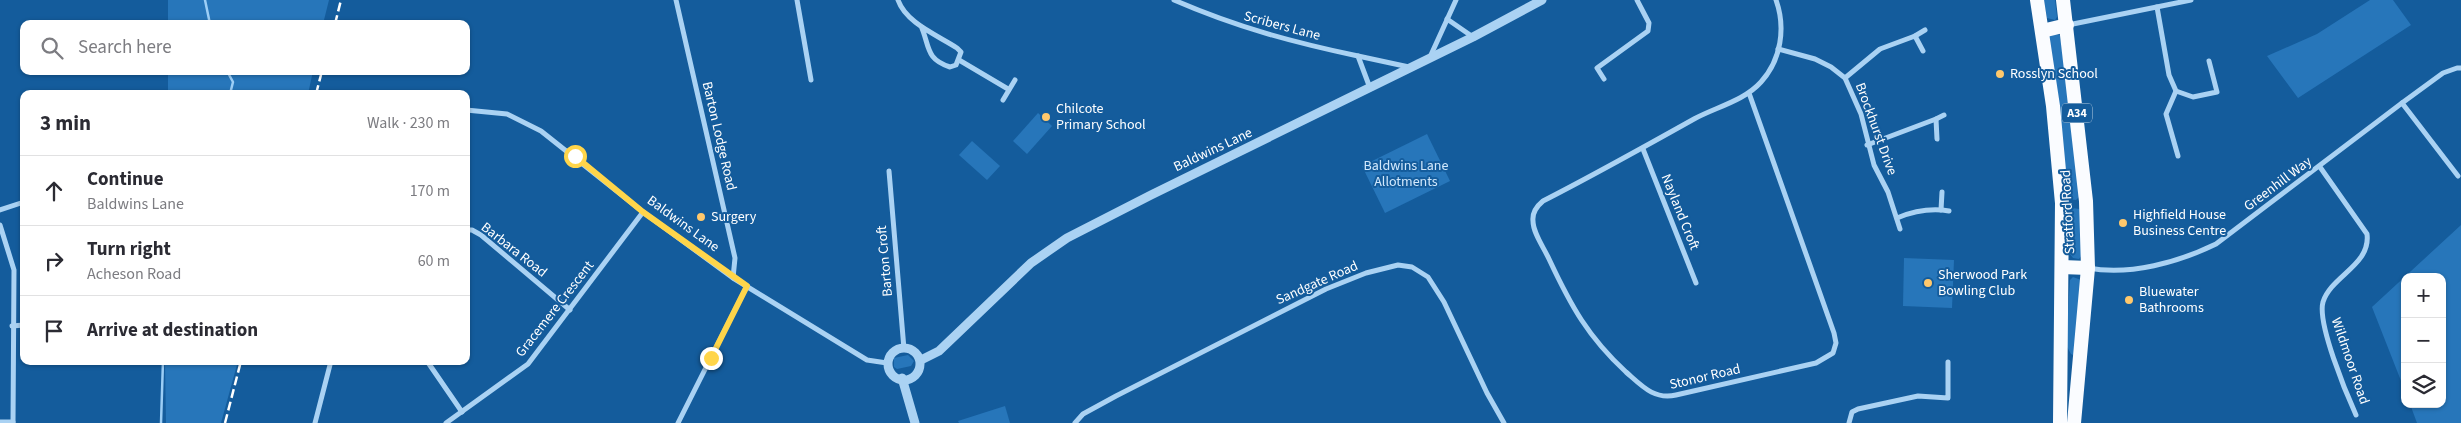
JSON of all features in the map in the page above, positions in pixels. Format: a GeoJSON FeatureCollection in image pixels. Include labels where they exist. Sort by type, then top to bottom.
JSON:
{"type":"FeatureCollection","features":[{"type":"Feature","properties":{"kind":"highway","name":"Stratford Road"},"geometry":{"type":"LineString","coordinates":[[2037,0],[2053,106],[2062,203],[2062,267],[2071,364],[2074,423]]}},
{"type":"Feature","properties":{"kind":"highway","name":"Stratford Road"},"geometry":{"type":"LineString","coordinates":[[2063,0],[2086,202],[2088,268],[2071,364]]}},
{"type":"Feature","properties":{"kind":"highway"},"geometry":{"type":"LineString","coordinates":[[2042,31],[2067,25]]}},
{"type":"Feature","properties":{"kind":"highway"},"geometry":{"type":"LineString","coordinates":[[2062,203],[2086,202]]}},
{"type":"Feature","properties":{"kind":"highway"},"geometry":{"type":"LineString","coordinates":[[2062,267],[2088,268]]}},
{"type":"Feature","properties":{"kind":"highway"},"geometry":{"type":"LineString","coordinates":[[2061,423],[2071,364]]}},
{"type":"Feature","properties":{"kind":"street","name":"Barton Lodge Road"},"geometry":{"type":"LineString","coordinates":[[676,0],[735,258],[733,278]]}},
{"type":"Feature","properties":{"kind":"street"},"geometry":{"type":"LineString","coordinates":[[797,0],[811,80]]}},
{"type":"Feature","properties":{"kind":"street"},"geometry":{"type":"LineString","coordinates":[[898,0],[905,14],[957,48],[961,52],[959,60],[950,67],[931,57],[927,50],[926,37],[921,26]]}},
{"type":"Feature","properties":{"kind":"street","name":"Scribers Lane"},"geometry":{"type":"LineString","coordinates":[[1174,0],[1248,30],[1286,41],[1412,67]]}},
{"type":"Feature","properties":{"kind":"street"},"geometry":{"type":"LineString","coordinates":[[1430,58],[1456,0]]}},
{"type":"Feature","properties":{"kind":"street","name":"Baldwins Lane"},"geometry":{"type":"LineString","coordinates":[[921,360],[939,350],[1031,263],[1067,238],[1473,38],[1542,0]]}},
{"type":"Feature","properties":{"kind":"street"},"geometry":{"type":"LineString","coordinates":[[1604,79],[1597,68],[1648,31],[1650,23],[1637,0]]}},
{"type":"Feature","properties":{"kind":"street"},"geometry":{"type":"LineString","coordinates":[[2067,25],[2191,0]]}},
{"type":"Feature","properties":{"kind":"street","name":"Stonor Road"},"geometry":{"type":"LineString","coordinates":[[1749,93],[1834,334],[1836,343],[1833,353],[1816,363],[1666,397],[1656,396],[1644,389],[1604,352],[1583,325],[1567,298],[1534,228],[1534,214],[1543,201],[1643,150],[1696,118],[1749,93],[1769,71],[1778,49],[1782,26],[1777,1]]}},
{"type":"Feature","properties":{"kind":"street"},"geometry":{"type":"LineString","coordinates":[[2156,7],[2169,76],[2176,91],[2193,97],[2217,92],[2209,61]]}},
{"type":"Feature","properties":{"kind":"street"},"geometry":{"type":"LineString","coordinates":[[1447,19],[1473,38]]}},
{"type":"Feature","properties":{"kind":"street"},"geometry":{"type":"LineString","coordinates":[[1845,78],[1880,49],[1915,36],[1925,30]]}},
{"type":"Feature","properties":{"kind":"street"},"geometry":{"type":"LineString","coordinates":[[1915,36],[1923,51]]}},
{"type":"Feature","properties":{"kind":"street","name":"Brockhurst Drive"},"geometry":{"type":"LineString","coordinates":[[1778,49],[1815,60],[1831,67],[1845,78],[1861,114],[1867,145],[1900,229]]}},
{"type":"Feature","properties":{"kind":"street"},"geometry":{"type":"LineString","coordinates":[[1358,56],[1370,88]]}},
{"type":"Feature","properties":{"kind":"street"},"geometry":{"type":"LineString","coordinates":[[959,60],[1008,89]]}},
{"type":"Feature","properties":{"kind":"street","name":"Greenhill Way"},"geometry":{"type":"LineString","coordinates":[[2088,268],[2132,268],[2154,265],[2197,253],[2216,244],[2443,73],[2461,68]]}},
{"type":"Feature","properties":{"kind":"street"},"geometry":{"type":"LineString","coordinates":[[1003,100],[1015,80]]}},
{"type":"Feature","properties":{"kind":"street"},"geometry":{"type":"LineString","coordinates":[[2176,91],[2166,114],[2178,156]]}},
{"type":"Feature","properties":{"kind":"street"},"geometry":{"type":"LineString","coordinates":[[2402,103],[2458,176]]}},
{"type":"Feature","properties":{"kind":"street","name":"Baldwins Lane"},"geometry":{"type":"LineString","coordinates":[[470,110],[507,114],[541,131],[643,212],[733,278],[867,360],[887,363]]}},
{"type":"Feature","properties":{"kind":"street"},"geometry":{"type":"LineString","coordinates":[[1867,145],[1944,115]]}},
{"type":"Feature","properties":{"kind":"street"},"geometry":{"type":"LineString","coordinates":[[1936,119],[1936,139]]}},
{"type":"Feature","properties":{"kind":"street","name":"Nayland Croft"},"geometry":{"type":"LineString","coordinates":[[1643,150],[1696,283]]}},
{"type":"Feature","properties":{"kind":"street","name":"Wildmoor Road"},"geometry":{"type":"LineString","coordinates":[[2320,166],[2367,234],[2368,245],[2362,257],[2341,278],[2323,303],[2323,319],[2328,338],[2356,414]]}},
{"type":"Feature","properties":{"kind":"street","name":"Barton Croft"},"geometry":{"type":"LineString","coordinates":[[889,171],[904,349]]}},
{"type":"Feature","properties":{"kind":"street"},"geometry":{"type":"LineString","coordinates":[[1941,210],[1942,192]]}},
{"type":"Feature","properties":{"kind":"street"},"geometry":{"type":"LineString","coordinates":[[0,210],[20,203]]}},
{"type":"Feature","properties":{"kind":"street"},"geometry":{"type":"LineString","coordinates":[[1896,218],[1910,213],[1949,211]]}},
{"type":"Feature","properties":{"kind":"street","name":"Gracemere Crescent"},"geometry":{"type":"LineString","coordinates":[[446,423],[522,371],[643,212]]}},
{"type":"Feature","properties":{"kind":"street"},"geometry":{"type":"LineString","coordinates":[[0,225],[14,270],[12,326],[13,422],[0,422]]}},
{"type":"Feature","properties":{"kind":"street","name":"Barbara Road"},"geometry":{"type":"LineString","coordinates":[[470,231],[481,235],[570,310]]}},
{"type":"Feature","properties":{"kind":"street","name":"Sandgate Road"},"geometry":{"type":"LineString","coordinates":[[1075,423],[1083,414],[1116,396],[1326,289],[1366,274],[1398,265],[1412,267],[1428,277],[1444,302],[1487,393],[1504,423]]}},
{"type":"Feature","properties":{"kind":"street"},"geometry":{"type":"LineString","coordinates":[[678,423],[747,286]]}},
{"type":"Feature","properties":{"kind":"street"},"geometry":{"type":"LineString","coordinates":[[12,326],[20,325]]}},
{"type":"Feature","properties":{"kind":"street"},"geometry":{"type":"LineString","coordinates":[[904,349],[916,352],[921,360],[916,375],[902,378],[892,375],[887,363],[893,352],[904,349]]}},
{"type":"Feature","properties":{"kind":"street"},"geometry":{"type":"LineString","coordinates":[[1849,423],[1852,412],[1858,409],[1918,396],[1948,398],[1948,362]]}},
{"type":"Feature","properties":{"kind":"street"},"geometry":{"type":"LineString","coordinates":[[315,423],[331,365]]}},
{"type":"Feature","properties":{"kind":"street"},"geometry":{"type":"LineString","coordinates":[[430,365],[462,412]]}},
{"type":"Feature","properties":{"kind":"street"},"geometry":{"type":"LineString","coordinates":[[902,378],[915,423]]}},
{"type":"Feature","properties":{"kind":"green space"},"geometry":{"type":"Polygon","coordinates":[[[168,0],[329,0],[324,20],[168,20],[168,0]]]}},
{"type":"Feature","properties":{"kind":"green space"},"geometry":{"type":"Polygon","coordinates":[[[2044,0],[2055,0],[2057,17],[2055,20],[2047,18],[2044,0]]]}},
{"type":"Feature","properties":{"kind":"green space"},"geometry":{"type":"Polygon","coordinates":[[[2370,0],[2393,0],[2411,25],[2298,98],[2267,56],[2317,34],[2370,0]]]}},
{"type":"Feature","properties":{"kind":"green space"},"geometry":{"type":"Polygon","coordinates":[[[2051,34],[2060,35],[2081,195],[2076,200],[2067,199],[2048,37],[2051,34]]]}},
{"type":"Feature","properties":{"kind":"green space"},"geometry":{"type":"Polygon","coordinates":[[[168,75],[312,75],[309,90],[168,90],[168,75]]]}},
{"type":"Feature","properties":{"kind":"green space"},"geometry":{"type":"Polygon","coordinates":[[[1038,113],[1052,126],[1027,154],[1013,141],[1038,113]]]}},
{"type":"Feature","properties":{"kind":"green space","name":"Baldwins Lane Allotments"},"geometry":{"type":"Polygon","coordinates":[[[1427,134],[1450,181],[1385,213],[1362,166],[1427,134]]]}},
{"type":"Feature","properties":{"kind":"green space"},"geometry":{"type":"Polygon","coordinates":[[[972,141],[1000,166],[987,180],[959,155],[972,141]]]}},
{"type":"Feature","properties":{"kind":"green space"},"geometry":{"type":"Polygon","coordinates":[[[2072,208],[2081,211],[2082,255],[2079,259],[2073,258],[2070,254],[2067,212],[2072,208]]]}},
{"type":"Feature","properties":{"kind":"green space"},"geometry":{"type":"Polygon","coordinates":[[[2461,225],[2461,423],[2417,423],[2411,408],[2446,408],[2446,273],[2409,273],[2461,225]]]}},
{"type":"Feature","properties":{"kind":"green space","name":"Sherwood Park Bowling Club"},"geometry":{"type":"Polygon","coordinates":[[[1904,258],[1954,260],[1952,308],[1903,306],[1904,258]]]}},
{"type":"Feature","properties":{"kind":"green space"},"geometry":{"type":"Polygon","coordinates":[[[2073,277],[2081,280],[2075,356],[2071,354],[2066,345],[2070,280],[2073,277]]]}},
{"type":"Feature","properties":{"kind":"green space"},"geometry":{"type":"Polygon","coordinates":[[[2401,280],[2401,381],[2372,307],[2401,280]]]}},
{"type":"Feature","properties":{"kind":"green space"},"geometry":{"type":"Polygon","coordinates":[[[908,355],[914,361],[911,366],[897,369],[894,367],[894,358],[908,355]]]}},
{"type":"Feature","properties":{"kind":"green space"},"geometry":{"type":"Polygon","coordinates":[[[165,365],[237,365],[221,423],[166,423],[165,365]]]}},
{"type":"Feature","properties":{"kind":"green space"},"geometry":{"type":"Polygon","coordinates":[[[1005,406],[1010,423],[959,423],[958,421],[1005,406]]]}},
{"type":"Feature","properties":{"kind":"waterway"},"geometry":{"type":"LineString","coordinates":[[205,0],[209,20]]}},
{"type":"Feature","properties":{"kind":"waterway"},"geometry":{"type":"LineString","coordinates":[[229,75],[233,82],[231,90]]}},
{"type":"Feature","properties":{"kind":"waterway"},"geometry":{"type":"LineString","coordinates":[[161,423],[163,365]]}},
{"type":"Feature","properties":{"kind":"railway"},"geometry":{"type":"LineString","coordinates":[[336,20],[341,0]]}},
{"type":"Feature","properties":{"kind":"railway"},"geometry":{"type":"LineString","coordinates":[[317,90],[321,75]]}},
{"type":"Feature","properties":{"kind":"railway"},"geometry":{"type":"LineString","coordinates":[[225,423],[240,365]]}},
{"type":"Feature","properties":{"kind":"place","name":"Rosslyn School"},"geometry":{"type":"Point","coordinates":[2000,74]}},
{"type":"Feature","properties":{"kind":"place","name":"Chilcote Primary School"},"geometry":{"type":"Point","coordinates":[1046,117]}},
{"type":"Feature","properties":{"kind":"place","name":"Surgery"},"geometry":{"type":"Point","coordinates":[701,217]}},
{"type":"Feature","properties":{"kind":"place","name":"Highfield House Business Centre"},"geometry":{"type":"Point","coordinates":[2123,223]}},
{"type":"Feature","properties":{"kind":"place","name":"Sherwood Park Bowling Club"},"geometry":{"type":"Point","coordinates":[1928,283]}},
{"type":"Feature","properties":{"kind":"place","name":"Bluewater Bathrooms"},"geometry":{"type":"Point","coordinates":[2129,300]}},
{"type":"Feature","properties":{"kind":"route"},"geometry":{"type":"LineString","coordinates":[[575,156],[643,212],[733,278],[747,286],[711,358]]}}]}
